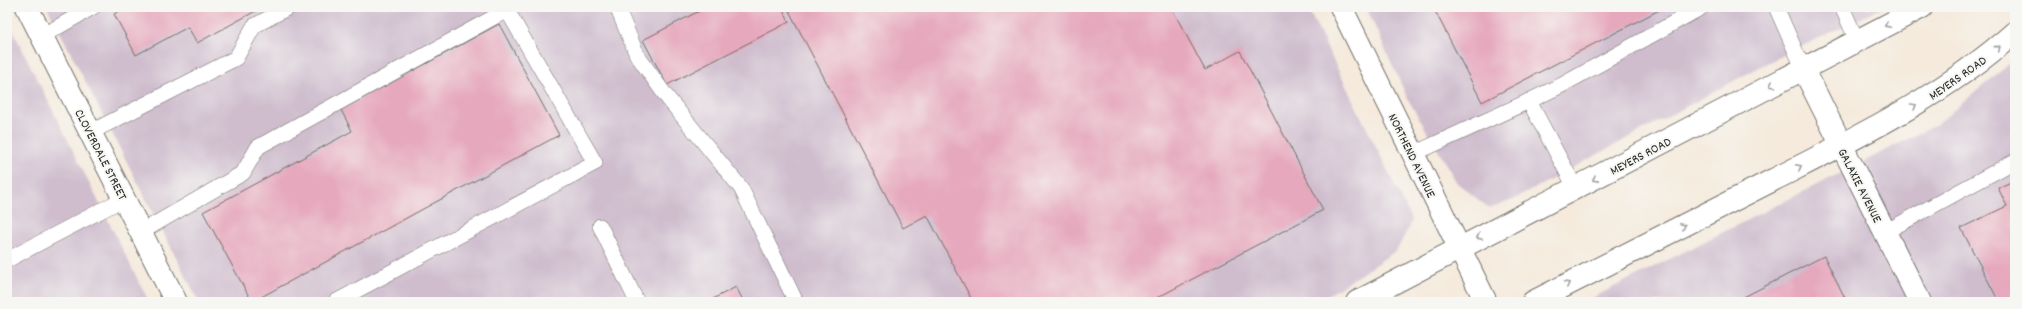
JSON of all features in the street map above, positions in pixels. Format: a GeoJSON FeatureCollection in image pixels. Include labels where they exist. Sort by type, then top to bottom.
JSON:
{"type":"FeatureCollection","features":[{"type":"Feature","properties":{"kind":"street","name":"CLOVERDALE STREET"},"geometry":{"type":"LineString","coordinates":[[27,7],[176,302]]}},
{"type":"Feature","properties":{"kind":"street","name":"NORTHEND AVENUE"},"geometry":{"type":"LineString","coordinates":[[1341,7],[1486,302]]}},
{"type":"Feature","properties":{"kind":"street","name":"MEYERS ROAD"},"geometry":{"type":"LineString","coordinates":[[1357,302],[1459,247],[1576,189],[1922,7]]}},
{"type":"Feature","properties":{"kind":"street","name":"MEYERS ROAD"},"geometry":{"type":"LineString","coordinates":[[1533,302],[1842,146],[1911,108],[1944,88],[1982,60],[2015,32]]}},
{"type":"Feature","properties":{"kind":"street","name":"GALAXIE AVENUE"},"geometry":{"type":"LineString","coordinates":[[1804,68],[1920,302]]}},
{"type":"Feature","properties":{"kind":"lane"},"geometry":{"type":"LineString","coordinates":[[42,36],[94,7]]}},
{"type":"Feature","properties":{"kind":"lane"},"geometry":{"type":"LineString","coordinates":[[91,132],[236,58],[254,26],[289,7]]}},
{"type":"Feature","properties":{"kind":"lane"},"geometry":{"type":"LineString","coordinates":[[617,7],[637,55],[666,96],[741,188],[796,302]]}},
{"type":"Feature","properties":{"kind":"lane"},"geometry":{"type":"LineString","coordinates":[[1413,154],[1562,85],[1702,7]]}},
{"type":"Feature","properties":{"kind":"lane"},"geometry":{"type":"LineString","coordinates":[[1776,7],[1804,68]]}},
{"type":"Feature","properties":{"kind":"lane"},"geometry":{"type":"LineString","coordinates":[[1842,7],[1857,41]]}},
{"type":"Feature","properties":{"kind":"lane"},"geometry":{"type":"LineString","coordinates":[[141,232],[243,173],[258,147],[507,10],[595,163],[335,302]]}},
{"type":"Feature","properties":{"kind":"lane"},"geometry":{"type":"LineString","coordinates":[[1529,101],[1576,189]]}},
{"type":"Feature","properties":{"kind":"lane"},"geometry":{"type":"LineString","coordinates":[[1885,232],[2015,161]]}},
{"type":"Feature","properties":{"kind":"lane"},"geometry":{"type":"LineString","coordinates":[[7,260],[124,198]]}},
{"type":"Feature","properties":{"kind":"lane"},"geometry":{"type":"LineString","coordinates":[[600,226],[637,302]]}},
{"type":"Feature","properties":{"kind":"shaded area"},"geometry":{"type":"Polygon","coordinates":[[[47,7],[1307,7],[1412,220],[1397,250],[1338,289],[1315,302],[199,302],[47,7]]]}},
{"type":"Feature","properties":{"kind":"shaded area"},"geometry":{"type":"Polygon","coordinates":[[[1366,7],[1884,7],[1767,63],[1513,200],[1489,208],[1457,183],[1408,99],[1366,7]]]}},
{"type":"Feature","properties":{"kind":"shaded area"},"geometry":{"type":"Polygon","coordinates":[[[7,19],[149,302],[7,302],[7,19]]]}},
{"type":"Feature","properties":{"kind":"shaded area"},"geometry":{"type":"Polygon","coordinates":[[[2015,59],[2015,302],[1584,302],[1936,125],[2015,59]]]}},
{"type":"Feature","properties":{"kind":"building"},"geometry":{"type":"Polygon","coordinates":[[[127,7],[263,7],[197,43],[188,27],[136,55],[114,14],[127,7]]]}},
{"type":"Feature","properties":{"kind":"building"},"geometry":{"type":"Polygon","coordinates":[[[707,7],[782,7],[789,22],[667,85],[643,40],[707,7]]]}},
{"type":"Feature","properties":{"kind":"building"},"geometry":{"type":"Polygon","coordinates":[[[787,7],[1171,7],[1205,70],[1240,51],[1323,210],[1149,302],[973,302],[927,215],[903,228],[787,7]]]}},
{"type":"Feature","properties":{"kind":"building"},"geometry":{"type":"Polygon","coordinates":[[[1433,7],[1665,7],[1482,102],[1433,7]]]}},
{"type":"Feature","properties":{"kind":"building"},"geometry":{"type":"Polygon","coordinates":[[[499,24],[559,135],[252,302],[203,212],[352,131],[341,110],[499,24]]]}},
{"type":"Feature","properties":{"kind":"building"},"geometry":{"type":"Polygon","coordinates":[[[2015,180],[2015,302],[1999,302],[1961,228],[2007,206],[1998,188],[2015,180]]]}},
{"type":"Feature","properties":{"kind":"building"},"geometry":{"type":"Polygon","coordinates":[[[1824,256],[1847,302],[1734,302],[1824,256]]]}},
{"type":"Feature","properties":{"kind":"building"},"geometry":{"type":"Polygon","coordinates":[[[736,287],[744,302],[707,302],[736,287]]]}}]}
